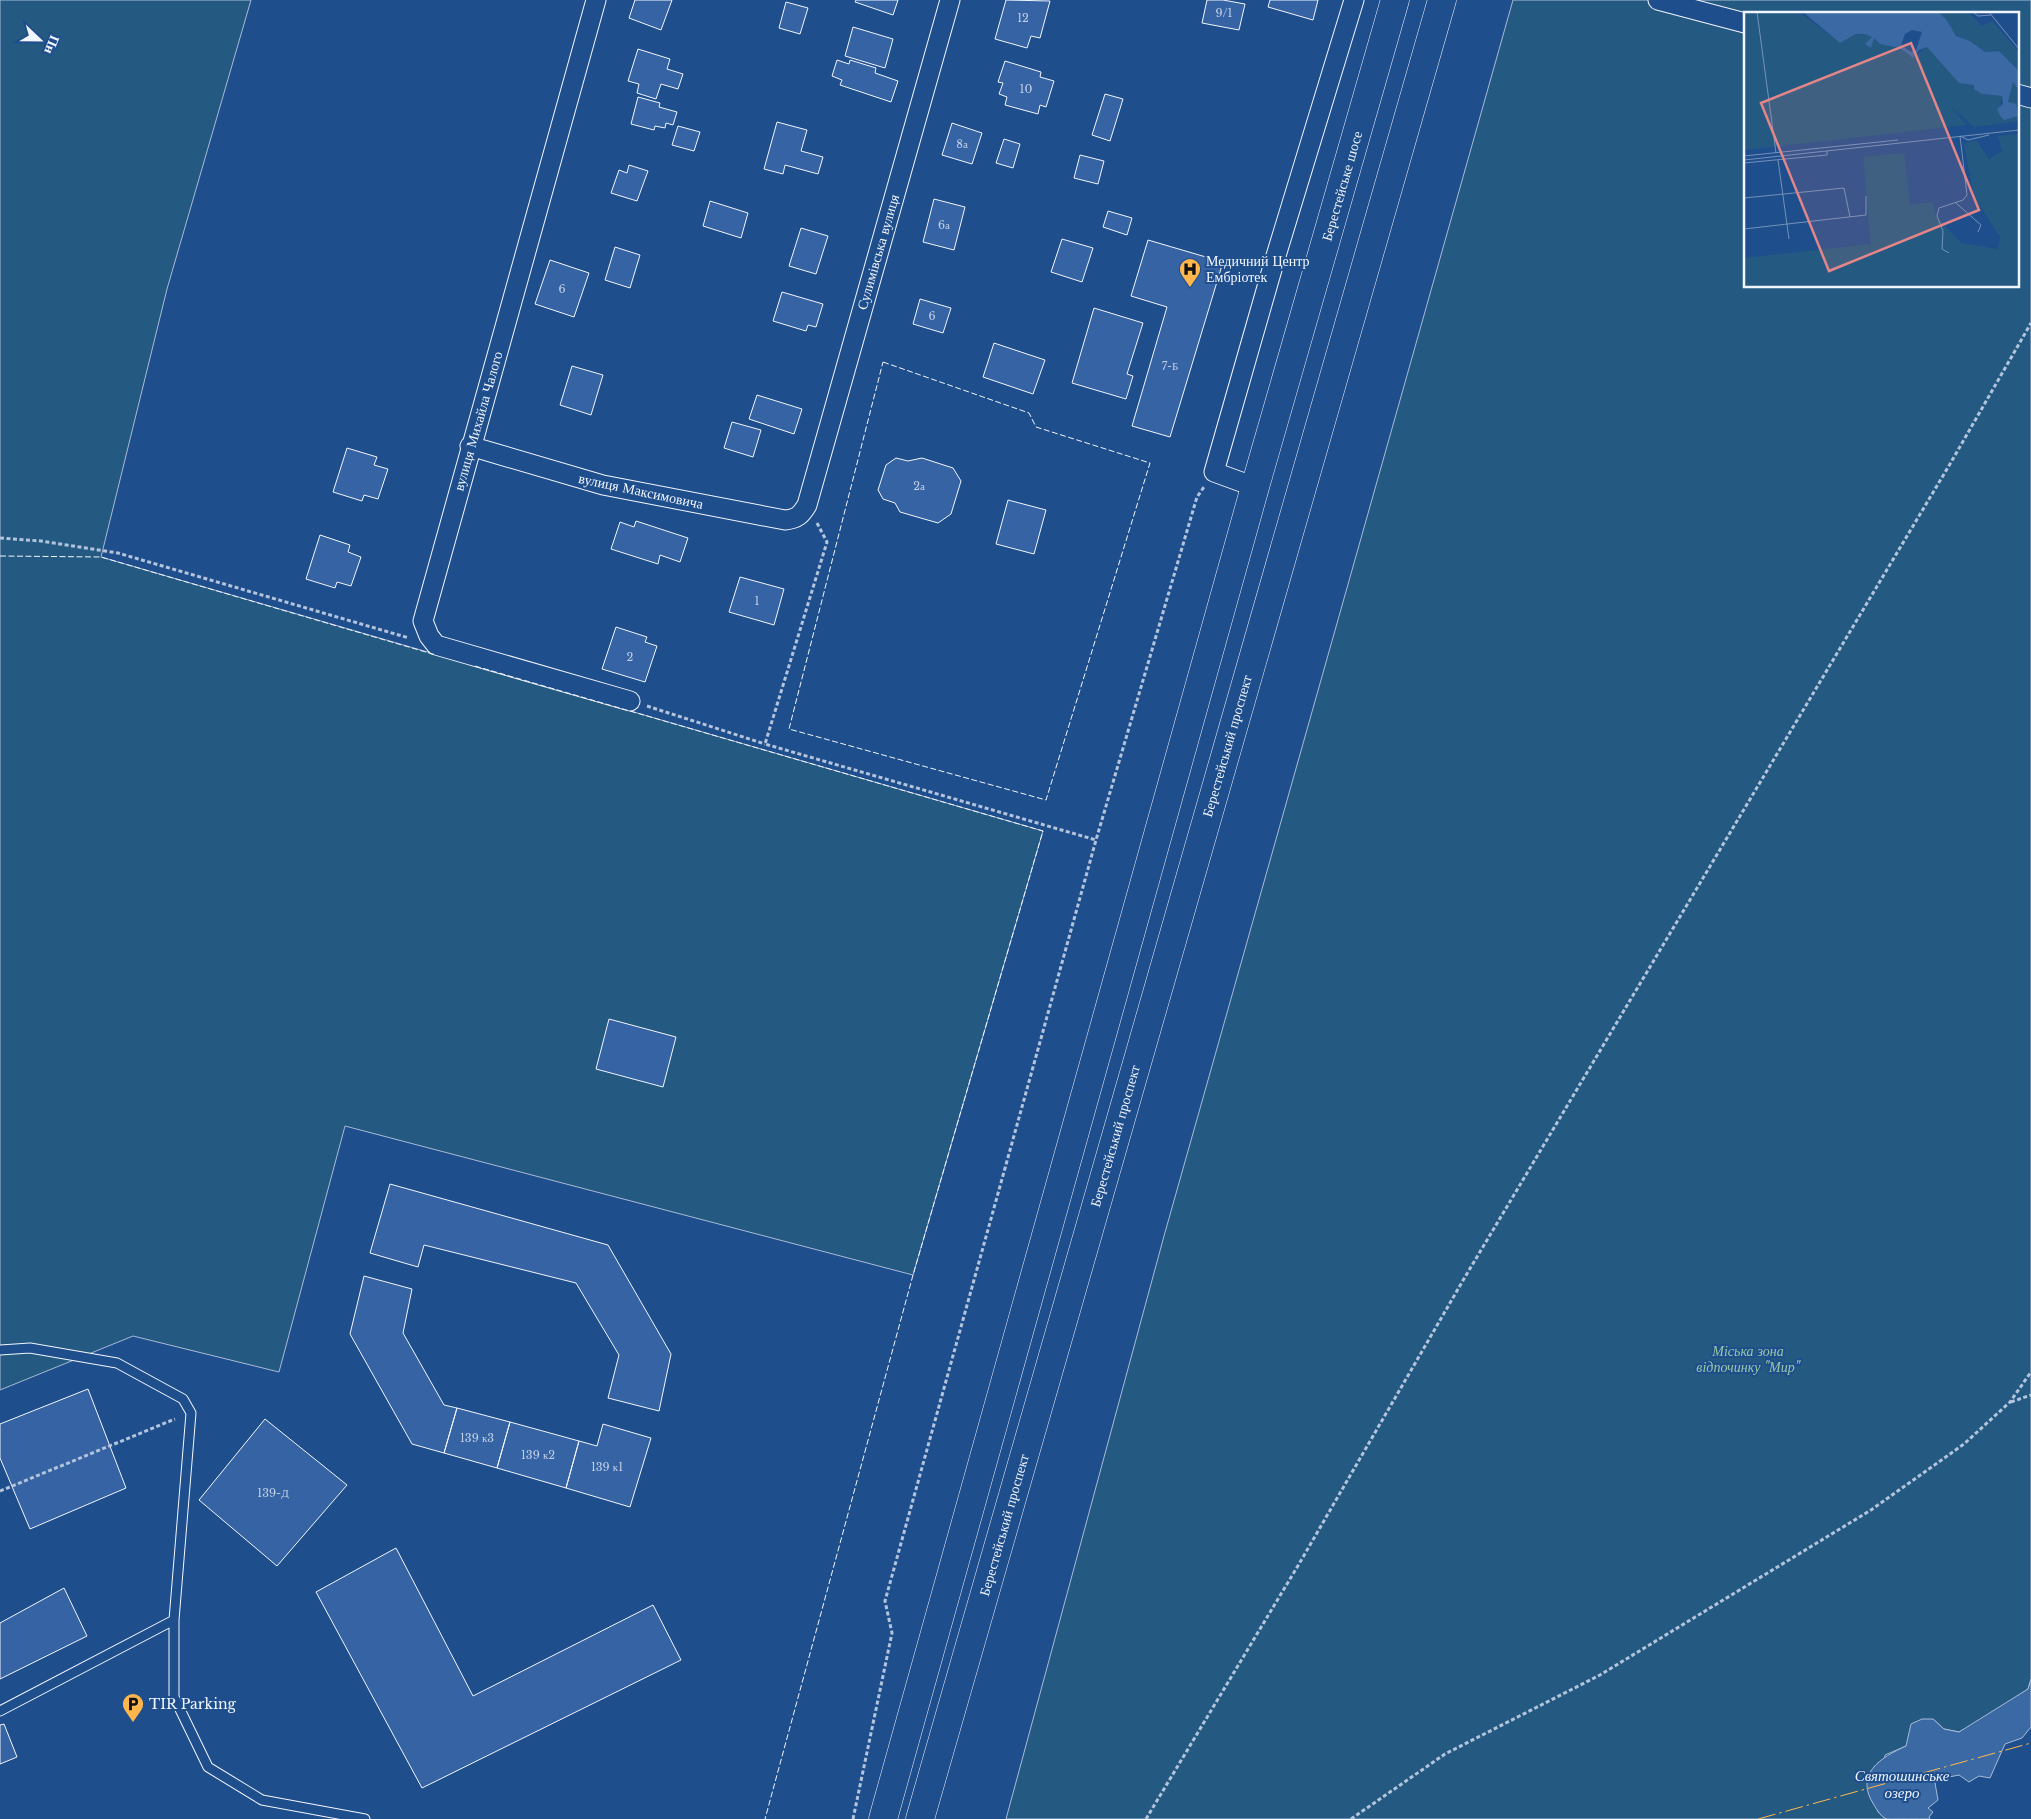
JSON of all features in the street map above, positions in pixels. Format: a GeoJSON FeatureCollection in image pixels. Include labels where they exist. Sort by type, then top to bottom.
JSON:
{"type":"FeatureCollection","features":[{"type":"Feature","properties":{"kind":"highway","name":"Берестейське шосе"},"geometry":{"type":"LineString","coordinates":[[1255,487],[1395,0]]}},
{"type":"Feature","properties":{"kind":"highway","name":"Берестейський проспект"},"geometry":{"type":"LineString","coordinates":[[920,1819],[1442,0]]}},
{"type":"Feature","properties":{"kind":"highway"},"geometry":{"type":"LineString","coordinates":[[883,1819],[1255,487]]}},
{"type":"Feature","properties":{"kind":"street","name":"вулиця Михайла Чалого"},"geometry":{"type":"LineString","coordinates":[[436,645],[429,636],[424,621],[470,446],[544,190],[596,0]]}},
{"type":"Feature","properties":{"kind":"street","name":"Сулимівська вулиця"},"geometry":{"type":"LineString","coordinates":[[807,505],[950,0]]}},
{"type":"Feature","properties":{"kind":"street"},"geometry":{"type":"LineString","coordinates":[[1255,487],[1214,472],[1275,259],[1354,0]]}},
{"type":"Feature","properties":{"kind":"street"},"geometry":{"type":"LineString","coordinates":[[1658,0],[1744,23]]}},
{"type":"Feature","properties":{"kind":"street"},"geometry":{"type":"LineString","coordinates":[[2018,94],[2031,98]]}},
{"type":"Feature","properties":{"kind":"street","name":"вулиця Максимовича"},"geometry":{"type":"LineString","coordinates":[[470,446],[603,485],[785,520],[793,520],[799,516],[807,505]]}},
{"type":"Feature","properties":{"kind":"street"},"geometry":{"type":"LineString","coordinates":[[436,645],[630,701]]}},
{"type":"Feature","properties":{"kind":"lane"},"geometry":{"type":"LineString","coordinates":[[0,1350],[30,1348],[117,1363],[183,1399],[191,1413],[174,1620],[174,1697],[208,1767],[262,1800],[365,1819]]}},
{"type":"Feature","properties":{"kind":"lane"},"geometry":{"type":"LineString","coordinates":[[0,1711],[174,1620]]}},
{"type":"Feature","properties":{"kind":"path"},"geometry":{"type":"LineString","coordinates":[[1146,1819],[1299,1564],[1465,1277],[1950,464],[2031,323]]}},
{"type":"Feature","properties":{"kind":"path"},"geometry":{"type":"LineString","coordinates":[[853,1819],[892,1634],[885,1600],[1096,840],[1197,497],[1214,472]]}},
{"type":"Feature","properties":{"kind":"path"},"geometry":{"type":"LineString","coordinates":[[765,744],[827,542],[807,505]]}},
{"type":"Feature","properties":{"kind":"path"},"geometry":{"type":"LineString","coordinates":[[0,538],[41,541],[118,553],[436,645]]}},
{"type":"Feature","properties":{"kind":"path"},"geometry":{"type":"LineString","coordinates":[[630,701],[765,744],[1096,840]]}},
{"type":"Feature","properties":{"kind":"path"},"geometry":{"type":"LineString","coordinates":[[1351,1819],[1445,1754],[1600,1675],[1871,1510],[1964,1444],[2010,1402],[2031,1372]]}},
{"type":"Feature","properties":{"kind":"path"},"geometry":{"type":"LineString","coordinates":[[2010,1402],[2031,1395]]}},
{"type":"Feature","properties":{"kind":"path"},"geometry":{"type":"LineString","coordinates":[[0,1491],[191,1413]]}},
{"type":"Feature","properties":{"kind":"green space"},"geometry":{"type":"Polygon","coordinates":[[[0,0],[251,0],[167,289],[101,557],[1043,831],[913,1275],[345,1126],[279,1372],[133,1336],[0,1390],[0,0]]]}},
{"type":"Feature","properties":{"kind":"green space","name":"Міська зона відпочинку \"Мир\""},"geometry":{"type":"Polygon","coordinates":[[[1513,0],[2031,0],[2031,1679],[2028,1689],[1994,1713],[1959,1732],[1944,1729],[1933,1719],[1906,1746],[1885,1755],[1878,1812],[1886,1819],[1006,1819],[1164,1236],[1513,0]]]}},
{"type":"Feature","properties":{"kind":"water","name":"Святошинське озеро"},"geometry":{"type":"Polygon","coordinates":[[[2031,1679],[2031,1727],[2022,1738],[2005,1744],[1990,1778],[1979,1776],[1969,1782],[1959,1775],[1944,1778],[1935,1783],[1938,1800],[1928,1808],[1933,1812],[1929,1817],[1930,1819],[1887,1819],[1881,1815],[1869,1794],[1868,1776],[1879,1762],[1906,1746],[1911,1724],[1922,1719],[1933,1719],[1944,1729],[1959,1732],[2028,1689],[2031,1679]]]}},
{"type":"Feature","properties":{"kind":"building"},"geometry":{"type":"Polygon","coordinates":[[[635,0],[672,0],[661,30],[629,18],[635,0]]]}},
{"type":"Feature","properties":{"kind":"building"},"geometry":{"type":"Polygon","coordinates":[[[856,0],[898,0],[893,15],[855,2],[856,0]]]}},
{"type":"Feature","properties":{"kind":"building"},"geometry":{"type":"Polygon","coordinates":[[[1006,0],[1050,1],[1040,38],[1031,36],[1027,48],[995,39],[1006,0]]]}},
{"type":"Feature","properties":{"kind":"building"},"geometry":{"type":"Polygon","coordinates":[[[1207,0],[1223,0],[1245,4],[1239,30],[1202,23],[1207,0]]]}},
{"type":"Feature","properties":{"kind":"building"},"geometry":{"type":"Polygon","coordinates":[[[1270,0],[1318,0],[1313,20],[1268,7],[1270,0]]]}},
{"type":"Feature","properties":{"kind":"building"},"geometry":{"type":"Polygon","coordinates":[[[786,2],[808,8],[800,34],[779,28],[786,2]]]}},
{"type":"Feature","properties":{"kind":"building"},"geometry":{"type":"Polygon","coordinates":[[[853,27],[893,39],[885,68],[845,56],[853,27]]]}},
{"type":"Feature","properties":{"kind":"building"},"geometry":{"type":"Polygon","coordinates":[[[638,49],[670,59],[667,69],[683,74],[678,89],[661,84],[656,99],[637,93],[639,84],[628,81],[638,49]]]}},
{"type":"Feature","properties":{"kind":"building"},"geometry":{"type":"Polygon","coordinates":[[[837,60],[849,64],[850,60],[876,68],[875,73],[898,81],[891,102],[840,85],[842,80],[832,76],[837,60]]]}},
{"type":"Feature","properties":{"kind":"building"},"geometry":{"type":"Polygon","coordinates":[[[1005,61],[1041,72],[1040,77],[1054,81],[1046,107],[1040,105],[1038,114],[1005,105],[1007,97],[999,94],[1003,83],[998,82],[1005,61]]]}},
{"type":"Feature","properties":{"kind":"building"},"geometry":{"type":"Polygon","coordinates":[[[1105,94],[1123,99],[1110,141],[1092,135],[1105,94]]]}},
{"type":"Feature","properties":{"kind":"building"},"geometry":{"type":"Polygon","coordinates":[[[638,97],[660,103],[659,107],[677,112],[673,125],[666,123],[665,128],[655,126],[654,130],[631,124],[638,97]]]}},
{"type":"Feature","properties":{"kind":"building"},"geometry":{"type":"Polygon","coordinates":[[[777,122],[807,130],[801,151],[823,157],[818,174],[785,165],[783,174],[764,169],[777,122]]]}},
{"type":"Feature","properties":{"kind":"building"},"geometry":{"type":"Polygon","coordinates":[[[952,123],[982,133],[972,164],[942,155],[952,123]]]}},
{"type":"Feature","properties":{"kind":"building"},"geometry":{"type":"Polygon","coordinates":[[[678,126],[700,132],[694,151],[672,145],[678,126]]]}},
{"type":"Feature","properties":{"kind":"building"},"geometry":{"type":"Polygon","coordinates":[[[1004,139],[1020,144],[1013,168],[996,163],[1004,139]]]}},
{"type":"Feature","properties":{"kind":"building"},"geometry":{"type":"Polygon","coordinates":[[[1080,155],[1104,161],[1098,184],[1074,178],[1080,155]]]}},
{"type":"Feature","properties":{"kind":"building"},"geometry":{"type":"Polygon","coordinates":[[[629,165],[648,171],[637,201],[611,193],[619,170],[627,173],[629,165]]]}},
{"type":"Feature","properties":{"kind":"building"},"geometry":{"type":"Polygon","coordinates":[[[934,199],[965,207],[954,250],[923,242],[934,199]]]}},
{"type":"Feature","properties":{"kind":"building"},"geometry":{"type":"Polygon","coordinates":[[[710,201],[748,213],[741,238],[703,226],[710,201]]]}},
{"type":"Feature","properties":{"kind":"building"},"geometry":{"type":"Polygon","coordinates":[[[1108,211],[1132,218],[1127,235],[1103,227],[1108,211]]]}},
{"type":"Feature","properties":{"kind":"building"},"geometry":{"type":"Polygon","coordinates":[[[801,228],[828,236],[816,274],[789,266],[801,228]]]}},
{"type":"Feature","properties":{"kind":"building"},"geometry":{"type":"Polygon","coordinates":[[[1062,239],[1093,248],[1082,282],[1051,272],[1062,239]]]}},
{"type":"Feature","properties":{"kind":"building"},"geometry":{"type":"Polygon","coordinates":[[[1148,240],[1223,262],[1170,437],[1132,426],[1167,307],[1131,296],[1148,240]]]}},
{"type":"Feature","properties":{"kind":"building"},"geometry":{"type":"Polygon","coordinates":[[[615,247],[640,255],[630,288],[605,280],[615,247]]]}},
{"type":"Feature","properties":{"kind":"building"},"geometry":{"type":"Polygon","coordinates":[[[550,260],[589,273],[574,317],[535,304],[550,260]]]}},
{"type":"Feature","properties":{"kind":"building"},"geometry":{"type":"Polygon","coordinates":[[[782,292],[823,304],[816,327],[808,325],[806,331],[773,321],[782,292]]]}},
{"type":"Feature","properties":{"kind":"building"},"geometry":{"type":"Polygon","coordinates":[[[920,299],[951,308],[943,333],[913,324],[920,299]]]}},
{"type":"Feature","properties":{"kind":"building"},"geometry":{"type":"Polygon","coordinates":[[[1094,308],[1143,323],[1127,374],[1133,376],[1126,399],[1072,383],[1094,308]]]}},
{"type":"Feature","properties":{"kind":"building"},"geometry":{"type":"Polygon","coordinates":[[[994,343],[1045,360],[1033,394],[983,377],[994,343]]]}},
{"type":"Feature","properties":{"kind":"building"},"geometry":{"type":"Polygon","coordinates":[[[572,366],[603,375],[591,415],[560,405],[572,366]]]}},
{"type":"Feature","properties":{"kind":"building"},"geometry":{"type":"Polygon","coordinates":[[[757,395],[802,409],[794,434],[749,419],[757,395]]]}},
{"type":"Feature","properties":{"kind":"building"},"geometry":{"type":"Polygon","coordinates":[[[732,422],[761,430],[753,457],[724,448],[732,422]]]}},
{"type":"Feature","properties":{"kind":"building"},"geometry":{"type":"Polygon","coordinates":[[[347,448],[377,457],[374,465],[388,469],[378,499],[364,495],[362,501],[333,492],[347,448]]]}},
{"type":"Feature","properties":{"kind":"building"},"geometry":{"type":"Polygon","coordinates":[[[896,458],[908,461],[922,458],[953,468],[961,481],[951,514],[938,523],[900,512],[895,503],[883,499],[878,490],[886,465],[896,458]]]}},
{"type":"Feature","properties":{"kind":"building"},"geometry":{"type":"Polygon","coordinates":[[[1008,500],[1046,510],[1034,554],[996,544],[1008,500]]]}},
{"type":"Feature","properties":{"kind":"building"},"geometry":{"type":"Polygon","coordinates":[[[636,521],[688,538],[680,562],[660,555],[658,564],[611,549],[620,522],[634,527],[636,521]]]}},
{"type":"Feature","properties":{"kind":"building"},"geometry":{"type":"Polygon","coordinates":[[[320,535],[350,545],[348,552],[361,557],[351,586],[337,582],[335,588],[306,579],[320,535]]]}},
{"type":"Feature","properties":{"kind":"building"},"geometry":{"type":"Polygon","coordinates":[[[740,577],[784,589],[774,625],[729,612],[740,577]]]}},
{"type":"Feature","properties":{"kind":"building"},"geometry":{"type":"Polygon","coordinates":[[[616,627],[647,637],[645,642],[657,646],[645,682],[602,669],[616,627]]]}},
{"type":"Feature","properties":{"kind":"building"},"geometry":{"type":"Polygon","coordinates":[[[609,1019],[676,1037],[663,1087],[596,1069],[609,1019]]]}},
{"type":"Feature","properties":{"kind":"building"},"geometry":{"type":"Polygon","coordinates":[[[390,1184],[608,1245],[671,1354],[659,1411],[608,1398],[619,1355],[576,1283],[424,1245],[418,1267],[370,1253],[390,1184]]]}},
{"type":"Feature","properties":{"kind":"building"},"geometry":{"type":"Polygon","coordinates":[[[364,1276],[412,1289],[403,1333],[444,1405],[457,1408],[444,1453],[412,1444],[350,1334],[364,1276]]]}},
{"type":"Feature","properties":{"kind":"building"},"geometry":{"type":"Polygon","coordinates":[[[88,1389],[126,1488],[30,1529],[0,1458],[0,1424],[88,1389]]]}},
{"type":"Feature","properties":{"kind":"building"},"geometry":{"type":"Polygon","coordinates":[[[457,1408],[510,1422],[497,1468],[444,1453],[457,1408]]]}},
{"type":"Feature","properties":{"kind":"building"},"geometry":{"type":"Polygon","coordinates":[[[265,1419],[347,1485],[277,1566],[199,1500],[265,1419]]]}},
{"type":"Feature","properties":{"kind":"building"},"geometry":{"type":"Polygon","coordinates":[[[510,1422],[579,1441],[566,1488],[497,1468],[510,1422]]]}},
{"type":"Feature","properties":{"kind":"building"},"geometry":{"type":"Polygon","coordinates":[[[603,1424],[651,1438],[630,1507],[566,1488],[579,1441],[597,1446],[603,1424]]]}},
{"type":"Feature","properties":{"kind":"building"},"geometry":{"type":"Polygon","coordinates":[[[396,1548],[473,1696],[653,1605],[681,1660],[422,1788],[316,1592],[396,1548]]]}},
{"type":"Feature","properties":{"kind":"building"},"geometry":{"type":"Polygon","coordinates":[[[64,1588],[87,1636],[0,1679],[0,1623],[64,1588]]]}},
{"type":"Feature","properties":{"kind":"building"},"geometry":{"type":"Polygon","coordinates":[[[4,1724],[17,1757],[0,1764],[0,1725],[4,1724]]]}},
{"type":"Feature","properties":{"kind":"fence"},"geometry":{"type":"LineString","coordinates":[[883,362],[1029,413],[1036,427],[1150,463],[1046,800],[789,729],[883,362]]}},
{"type":"Feature","properties":{"kind":"fence"},"geometry":{"type":"LineString","coordinates":[[0,556],[101,557],[436,655]]}},
{"type":"Feature","properties":{"kind":"fence"},"geometry":{"type":"LineString","coordinates":[[475,666],[1043,831],[913,1275],[765,1819]]}},
{"type":"Feature","properties":{"kind":"power"},"geometry":{"type":"LineString","coordinates":[[1758,1819],[2031,1743]]}},
{"type":"Feature","properties":{"kind":"place","name":"Медичний Центр Ембріотек"},"geometry":{"type":"Point","coordinates":[1190,288]}},
{"type":"Feature","properties":{"kind":"place","name":"TIR Parking"},"geometry":{"type":"Point","coordinates":[133,1723]}}]}
